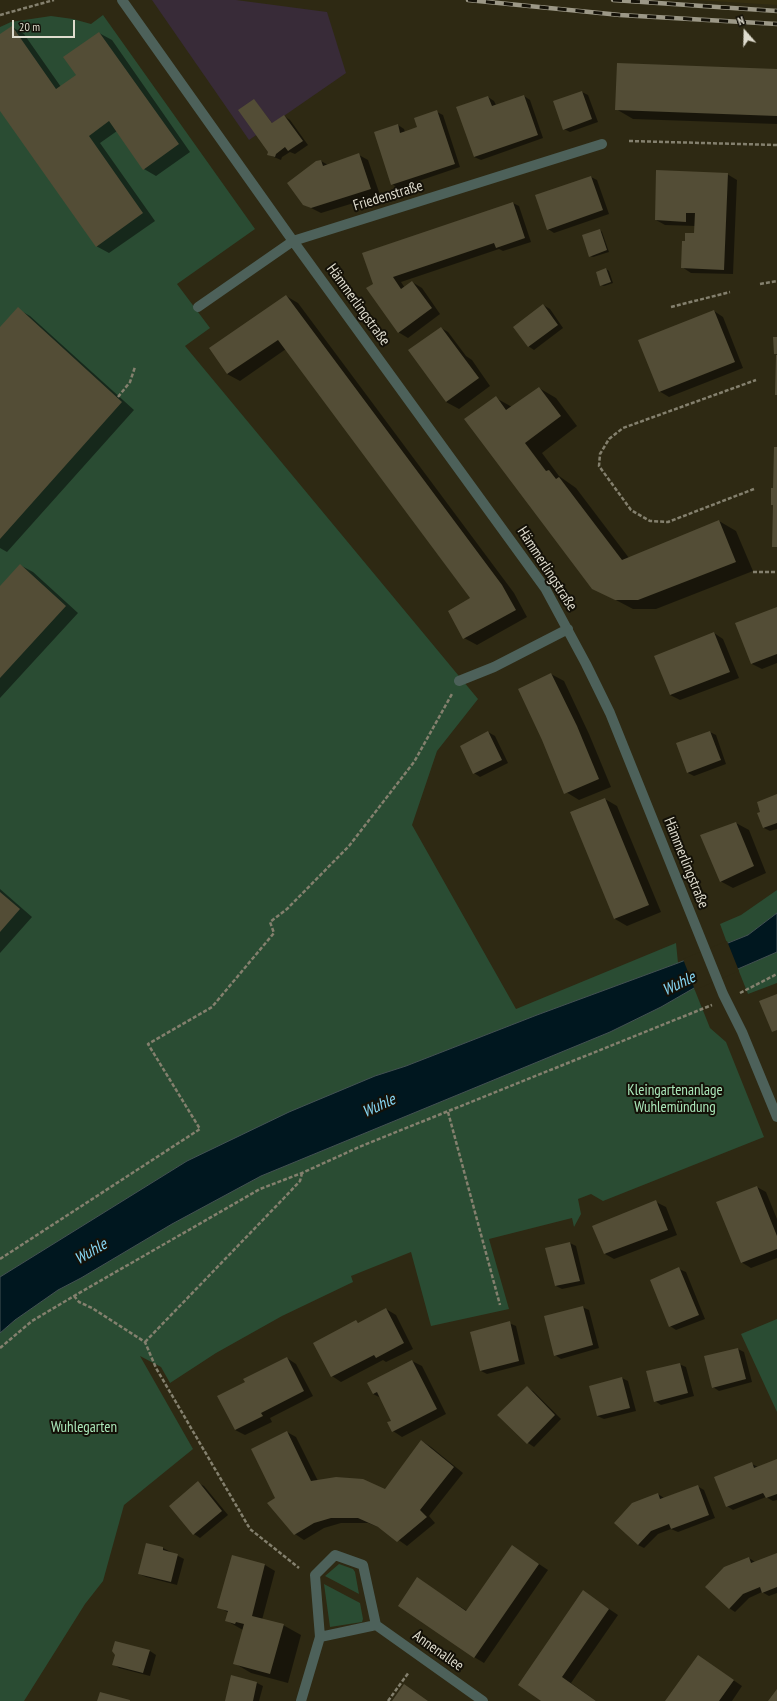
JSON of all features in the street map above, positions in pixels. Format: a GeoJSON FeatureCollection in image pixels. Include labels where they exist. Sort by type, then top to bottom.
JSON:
{"type":"FeatureCollection","features":[{"type":"Feature","properties":{"kind":"street","name":"Hämmerlingstraße"},"geometry":{"type":"LineString","coordinates":[[122,0],[293,241],[545,588],[568,629],[610,713],[723,994],[747,1044],[777,1117]]}},
{"type":"Feature","properties":{"kind":"street","name":"Friedenstraße"},"geometry":{"type":"LineString","coordinates":[[198,307],[293,241],[602,144]]}},
{"type":"Feature","properties":{"kind":"street","name":"Hämmerlingstraße"},"geometry":{"type":"LineString","coordinates":[[459,681],[494,667],[568,629]]}},
{"type":"Feature","properties":{"kind":"street"},"geometry":{"type":"LineString","coordinates":[[301,1701],[320,1637],[315,1575],[334,1555],[362,1565],[376,1625],[320,1637]]}},
{"type":"Feature","properties":{"kind":"street","name":"Annenallee"},"geometry":{"type":"LineString","coordinates":[[376,1625],[483,1701]]}},
{"type":"Feature","properties":{"kind":"path"},"geometry":{"type":"LineString","coordinates":[[0,15],[54,0]]}},
{"type":"Feature","properties":{"kind":"path"},"geometry":{"type":"LineString","coordinates":[[629,141],[777,145]]}},
{"type":"Feature","properties":{"kind":"path"},"geometry":{"type":"LineString","coordinates":[[760,284],[777,281]]}},
{"type":"Feature","properties":{"kind":"path"},"geometry":{"type":"LineString","coordinates":[[671,308],[730,292]]}},
{"type":"Feature","properties":{"kind":"path"},"geometry":{"type":"LineString","coordinates":[[118,397],[130,382],[135,367]]}},
{"type":"Feature","properties":{"kind":"path"},"geometry":{"type":"LineString","coordinates":[[754,489],[668,522],[650,521],[631,510],[599,466],[600,454],[609,439],[624,428],[756,380]]}},
{"type":"Feature","properties":{"kind":"path"},"geometry":{"type":"LineString","coordinates":[[753,572],[777,572]]}},
{"type":"Feature","properties":{"kind":"path"},"geometry":{"type":"LineString","coordinates":[[0,1259],[200,1129],[148,1044],[212,1007],[274,933],[270,922],[286,909],[349,846],[414,762],[459,681]]}},
{"type":"Feature","properties":{"kind":"path"},"geometry":{"type":"LineString","coordinates":[[742,992],[777,974]]}},
{"type":"Feature","properties":{"kind":"path"},"geometry":{"type":"LineString","coordinates":[[0,1348],[32,1321],[260,1189],[302,1173],[358,1147],[707,1007]]}},
{"type":"Feature","properties":{"kind":"path"},"geometry":{"type":"LineString","coordinates":[[448,1112],[500,1305]]}},
{"type":"Feature","properties":{"kind":"path"},"geometry":{"type":"LineString","coordinates":[[145,1342],[300,1181],[302,1173]]}},
{"type":"Feature","properties":{"kind":"path"},"geometry":{"type":"LineString","coordinates":[[74,1296],[79,1302],[92,1308],[145,1342],[156,1368],[250,1529],[299,1568]]}},
{"type":"Feature","properties":{"kind":"path"},"geometry":{"type":"LineString","coordinates":[[388,1701],[409,1672]]}},
{"type":"Feature","properties":{"kind":"shaded area"},"geometry":{"type":"Polygon","coordinates":[[[152,0],[236,0],[327,12],[346,73],[249,140],[152,0]]]}},
{"type":"Feature","properties":{"kind":"shaded area"},"geometry":{"type":"Polygon","coordinates":[[[695,0],[777,0],[777,5],[695,0]]]}},
{"type":"Feature","properties":{"kind":"green space"},"geometry":{"type":"Polygon","coordinates":[[[103,15],[255,229],[177,284],[210,328],[185,346],[478,699],[437,751],[412,825],[516,1009],[676,943],[678,963],[537,1015],[406,1066],[375,1076],[187,1161],[0,1277],[0,27],[11,22],[51,16],[73,19],[91,24],[103,15]]]}},
{"type":"Feature","properties":{"kind":"green space"},"geometry":{"type":"Polygon","coordinates":[[[777,890],[777,913],[748,935],[727,943],[720,924],[741,915],[777,890]]]}},
{"type":"Feature","properties":{"kind":"green space"},"geometry":{"type":"Polygon","coordinates":[[[777,952],[777,983],[748,994],[738,969],[777,952]]]}},
{"type":"Feature","properties":{"kind":"green space"},"geometry":{"type":"Polygon","coordinates":[[[694,988],[710,1028],[726,1042],[764,1137],[603,1201],[591,1194],[578,1199],[581,1214],[574,1227],[572,1218],[489,1239],[509,1309],[431,1326],[411,1252],[351,1276],[353,1282],[282,1316],[216,1353],[170,1383],[161,1367],[140,1356],[193,1449],[124,1505],[103,1581],[85,1604],[24,1701],[0,1701],[0,1333],[15,1320],[58,1290],[172,1224],[261,1176],[610,1032],[661,1007],[694,988]]]}},
{"type":"Feature","properties":{"kind":"green space"},"geometry":{"type":"Polygon","coordinates":[[[777,1319],[777,1412],[741,1334],[777,1319]]]}},
{"type":"Feature","properties":{"kind":"green space"},"geometry":{"type":"Polygon","coordinates":[[[339,1564],[353,1569],[355,1572],[359,1594],[325,1576],[339,1564]]]}},
{"type":"Feature","properties":{"kind":"green space"},"geometry":{"type":"Polygon","coordinates":[[[324,1584],[360,1603],[363,1619],[362,1622],[330,1627],[324,1584]]]}},
{"type":"Feature","properties":{"kind":"water","name":"Wuhle"},"geometry":{"type":"Polygon","coordinates":[[[777,913],[777,952],[694,988],[661,1007],[610,1032],[261,1176],[172,1224],[58,1290],[15,1320],[0,1333],[0,1277],[187,1161],[289,1112],[375,1076],[406,1066],[748,935],[777,913]]]}},
{"type":"Feature","properties":{"kind":"pier"},"geometry":{"type":"Polygon","coordinates":[[[727,941],[739,971],[695,990],[683,959],[727,941]]]}},
{"type":"Feature","properties":{"kind":"building"},"geometry":{"type":"Polygon","coordinates":[[[12,26],[56,89],[76,75],[63,57],[99,32],[179,144],[143,170],[109,121],[89,136],[143,213],[96,247],[0,111],[0,34],[12,26]]]}},
{"type":"Feature","properties":{"kind":"building"},"geometry":{"type":"Polygon","coordinates":[[[617,63],[777,69],[777,116],[615,110],[617,63]]]}},
{"type":"Feature","properties":{"kind":"building"},"geometry":{"type":"Polygon","coordinates":[[[582,91],[592,119],[563,130],[553,101],[582,91]]]}},
{"type":"Feature","properties":{"kind":"building"},"geometry":{"type":"Polygon","coordinates":[[[524,95],[538,135],[474,157],[456,107],[488,96],[492,106],[524,95]]]}},
{"type":"Feature","properties":{"kind":"building"},"geometry":{"type":"Polygon","coordinates":[[[254,99],[272,123],[284,115],[303,141],[288,151],[285,147],[276,154],[275,157],[267,155],[268,152],[238,110],[254,99]]]}},
{"type":"Feature","properties":{"kind":"building"},"geometry":{"type":"Polygon","coordinates":[[[437,110],[455,164],[391,185],[374,132],[398,124],[400,133],[406,131],[417,127],[414,118],[437,110]]]}},
{"type":"Feature","properties":{"kind":"building"},"geometry":{"type":"Polygon","coordinates":[[[359,153],[371,189],[311,208],[303,205],[287,183],[316,161],[321,160],[323,166],[359,153]]]}},
{"type":"Feature","properties":{"kind":"building"},"geometry":{"type":"Polygon","coordinates":[[[656,170],[728,173],[724,270],[681,268],[682,241],[685,241],[685,233],[694,233],[695,213],[686,213],[686,222],[655,220],[656,170]]]}},
{"type":"Feature","properties":{"kind":"building"},"geometry":{"type":"Polygon","coordinates":[[[591,176],[603,210],[547,230],[535,195],[591,176]]]}},
{"type":"Feature","properties":{"kind":"building"},"geometry":{"type":"Polygon","coordinates":[[[513,202],[525,238],[496,248],[494,243],[393,277],[401,289],[412,281],[432,308],[398,333],[366,288],[373,284],[362,253],[513,202]]]}},
{"type":"Feature","properties":{"kind":"building"},"geometry":{"type":"Polygon","coordinates":[[[600,229],[607,250],[589,257],[582,235],[600,229]]]}},
{"type":"Feature","properties":{"kind":"building"},"geometry":{"type":"Polygon","coordinates":[[[606,268],[611,282],[600,286],[596,272],[606,268]]]}},
{"type":"Feature","properties":{"kind":"building"},"geometry":{"type":"Polygon","coordinates":[[[286,295],[502,585],[516,610],[463,639],[448,611],[470,598],[278,340],[227,374],[209,348],[286,295]]]}},
{"type":"Feature","properties":{"kind":"building"},"geometry":{"type":"Polygon","coordinates":[[[543,304],[558,325],[528,347],[513,327],[543,304]]]}},
{"type":"Feature","properties":{"kind":"building"},"geometry":{"type":"Polygon","coordinates":[[[18,307],[122,402],[0,539],[0,327],[18,307]]]}},
{"type":"Feature","properties":{"kind":"building"},"geometry":{"type":"Polygon","coordinates":[[[714,310],[735,362],[659,392],[638,340],[714,310]]]}},
{"type":"Feature","properties":{"kind":"building"},"geometry":{"type":"Polygon","coordinates":[[[441,327],[479,378],[446,402],[408,350],[441,327]]]}},
{"type":"Feature","properties":{"kind":"building"},"geometry":{"type":"Polygon","coordinates":[[[773,337],[777,337],[777,354],[774,354],[773,337]]]}},
{"type":"Feature","properties":{"kind":"building"},"geometry":{"type":"Polygon","coordinates":[[[776,355],[777,395],[775,395],[776,355]]]}},
{"type":"Feature","properties":{"kind":"building"},"geometry":{"type":"Polygon","coordinates":[[[539,387],[561,416],[525,443],[546,471],[549,470],[556,479],[559,477],[622,560],[719,520],[736,562],[638,600],[615,600],[592,589],[464,419],[496,396],[506,410],[539,387]]]}},
{"type":"Feature","properties":{"kind":"building"},"geometry":{"type":"Polygon","coordinates":[[[774,447],[777,447],[777,547],[772,547],[773,505],[771,505],[771,488],[773,488],[774,447]]]}},
{"type":"Feature","properties":{"kind":"building"},"geometry":{"type":"Polygon","coordinates":[[[20,564],[66,606],[0,678],[0,586],[20,564]]]}},
{"type":"Feature","properties":{"kind":"building"},"geometry":{"type":"Polygon","coordinates":[[[777,607],[777,654],[751,664],[735,623],[777,607]]]}},
{"type":"Feature","properties":{"kind":"building"},"geometry":{"type":"Polygon","coordinates":[[[714,632],[730,672],[670,695],[654,656],[714,632]]]}},
{"type":"Feature","properties":{"kind":"building"},"geometry":{"type":"Polygon","coordinates":[[[551,673],[577,726],[599,779],[564,794],[542,740],[518,689],[551,673]]]}},
{"type":"Feature","properties":{"kind":"building"},"geometry":{"type":"Polygon","coordinates":[[[488,731],[502,760],[473,774],[460,746],[488,731]]]}},
{"type":"Feature","properties":{"kind":"building"},"geometry":{"type":"Polygon","coordinates":[[[710,731],[721,760],[687,773],[676,743],[710,731]]]}},
{"type":"Feature","properties":{"kind":"building"},"geometry":{"type":"Polygon","coordinates":[[[777,794],[777,823],[763,828],[757,813],[760,812],[757,802],[777,794]]]}},
{"type":"Feature","properties":{"kind":"building"},"geometry":{"type":"Polygon","coordinates":[[[605,798],[649,905],[614,919],[570,812],[605,798]]]}},
{"type":"Feature","properties":{"kind":"building"},"geometry":{"type":"Polygon","coordinates":[[[736,822],[754,866],[720,882],[700,835],[736,822]]]}},
{"type":"Feature","properties":{"kind":"building"},"geometry":{"type":"Polygon","coordinates":[[[0,892],[20,909],[0,932],[0,892]]]}},
{"type":"Feature","properties":{"kind":"building"},"geometry":{"type":"Polygon","coordinates":[[[777,994],[777,1030],[772,1032],[759,1001],[777,994]]]}},
{"type":"Feature","properties":{"kind":"building"},"geometry":{"type":"Polygon","coordinates":[[[757,1186],[777,1236],[777,1249],[741,1263],[716,1202],[757,1186]]]}},
{"type":"Feature","properties":{"kind":"building"},"geometry":{"type":"Polygon","coordinates":[[[656,1200],[668,1230],[604,1254],[592,1226],[656,1200]]]}},
{"type":"Feature","properties":{"kind":"building"},"geometry":{"type":"Polygon","coordinates":[[[570,1242],[580,1281],[555,1286],[545,1248],[570,1242]]]}},
{"type":"Feature","properties":{"kind":"building"},"geometry":{"type":"Polygon","coordinates":[[[679,1267],[699,1315],[669,1327],[650,1280],[679,1267]]]}},
{"type":"Feature","properties":{"kind":"building"},"geometry":{"type":"Polygon","coordinates":[[[583,1306],[593,1345],[554,1356],[544,1316],[583,1306]]]}},
{"type":"Feature","properties":{"kind":"building"},"geometry":{"type":"Polygon","coordinates":[[[386,1308],[404,1343],[376,1358],[374,1355],[331,1377],[313,1343],[356,1320],[358,1323],[386,1308]]]}},
{"type":"Feature","properties":{"kind":"building"},"geometry":{"type":"Polygon","coordinates":[[[510,1321],[519,1361],[480,1371],[470,1332],[510,1321]]]}},
{"type":"Feature","properties":{"kind":"building"},"geometry":{"type":"Polygon","coordinates":[[[738,1348],[746,1379],[712,1388],[704,1356],[738,1348]]]}},
{"type":"Feature","properties":{"kind":"building"},"geometry":{"type":"Polygon","coordinates":[[[287,1357],[304,1391],[261,1413],[263,1416],[235,1430],[217,1396],[245,1382],[243,1379],[287,1357]]]}},
{"type":"Feature","properties":{"kind":"building"},"geometry":{"type":"Polygon","coordinates":[[[412,1360],[437,1409],[392,1432],[387,1422],[391,1421],[377,1392],[373,1394],[367,1383],[412,1360]]]}},
{"type":"Feature","properties":{"kind":"building"},"geometry":{"type":"Polygon","coordinates":[[[680,1363],[688,1393],[654,1402],[646,1371],[680,1363]]]}},
{"type":"Feature","properties":{"kind":"building"},"geometry":{"type":"Polygon","coordinates":[[[622,1377],[630,1408],[597,1416],[589,1386],[622,1377]]]}},
{"type":"Feature","properties":{"kind":"building"},"geometry":{"type":"Polygon","coordinates":[[[527,1386],[555,1415],[527,1444],[497,1415],[527,1386]]]}},
{"type":"Feature","properties":{"kind":"building"},"geometry":{"type":"Polygon","coordinates":[[[287,1431],[311,1481],[336,1477],[363,1479],[385,1489],[421,1440],[454,1467],[420,1510],[427,1517],[397,1542],[378,1527],[358,1518],[331,1518],[314,1523],[294,1535],[267,1503],[275,1498],[251,1449],[287,1431]]]}},
{"type":"Feature","properties":{"kind":"building"},"geometry":{"type":"Polygon","coordinates":[[[777,1459],[777,1494],[766,1498],[763,1493],[726,1507],[714,1477],[752,1462],[754,1468],[777,1459]]]}},
{"type":"Feature","properties":{"kind":"building"},"geometry":{"type":"Polygon","coordinates":[[[198,1481],[222,1511],[193,1535],[169,1506],[198,1481]]]}},
{"type":"Feature","properties":{"kind":"building"},"geometry":{"type":"Polygon","coordinates":[[[698,1485],[709,1515],[671,1529],[669,1524],[651,1531],[638,1545],[614,1523],[632,1503],[658,1493],[660,1499],[698,1485]]]}},
{"type":"Feature","properties":{"kind":"building"},"geometry":{"type":"Polygon","coordinates":[[[146,1543],[163,1547],[163,1550],[178,1554],[171,1582],[138,1574],[146,1543]]]}},
{"type":"Feature","properties":{"kind":"building"},"geometry":{"type":"Polygon","coordinates":[[[512,1545],[539,1564],[474,1658],[398,1606],[417,1577],[466,1611],[512,1545]]]}},
{"type":"Feature","properties":{"kind":"building"},"geometry":{"type":"Polygon","coordinates":[[[777,1553],[777,1587],[762,1593],[760,1587],[743,1594],[729,1609],[705,1587],[724,1567],[749,1557],[751,1563],[777,1553]]]}},
{"type":"Feature","properties":{"kind":"building"},"geometry":{"type":"Polygon","coordinates":[[[232,1555],[265,1564],[252,1616],[284,1624],[270,1674],[233,1664],[244,1624],[236,1622],[235,1624],[225,1621],[228,1611],[217,1608],[232,1555]]]}},
{"type":"Feature","properties":{"kind":"building"},"geometry":{"type":"Polygon","coordinates":[[[583,1590],[609,1609],[562,1677],[596,1701],[541,1701],[518,1685],[583,1590]]]}},
{"type":"Feature","properties":{"kind":"building"},"geometry":{"type":"Polygon","coordinates":[[[115,1641],[150,1650],[143,1673],[112,1665],[115,1655],[112,1651],[115,1641]]]}},
{"type":"Feature","properties":{"kind":"building"},"geometry":{"type":"Polygon","coordinates":[[[698,1655],[734,1680],[719,1701],[665,1701],[698,1655]]]}},
{"type":"Feature","properties":{"kind":"building"},"geometry":{"type":"Polygon","coordinates":[[[231,1675],[257,1682],[253,1701],[225,1701],[231,1675]]]}},
{"type":"Feature","properties":{"kind":"building"},"geometry":{"type":"Polygon","coordinates":[[[404,1684],[428,1701],[392,1701],[404,1684]]]}},
{"type":"Feature","properties":{"kind":"building"},"geometry":{"type":"Polygon","coordinates":[[[777,1689],[777,1701],[768,1701],[777,1689]]]}},
{"type":"Feature","properties":{"kind":"building"},"geometry":{"type":"Polygon","coordinates":[[[100,1692],[130,1700],[130,1701],[97,1701],[100,1692]]]}},
{"type":"Feature","properties":{"kind":"railway"},"geometry":{"type":"LineString","coordinates":[[468,0],[620,15],[777,24]]}},
{"type":"Feature","properties":{"kind":"railway"},"geometry":{"type":"LineString","coordinates":[[613,0],[777,11]]}},
{"type":"Feature","properties":{"kind":"park label","name":"Kleingartenanlage Wuhlemündung"},"geometry":{"type":"Point","coordinates":[675,1100]}},
{"type":"Feature","properties":{"kind":"park label","name":"Wuhlegarten"},"geometry":{"type":"Point","coordinates":[84,1428]}}]}
